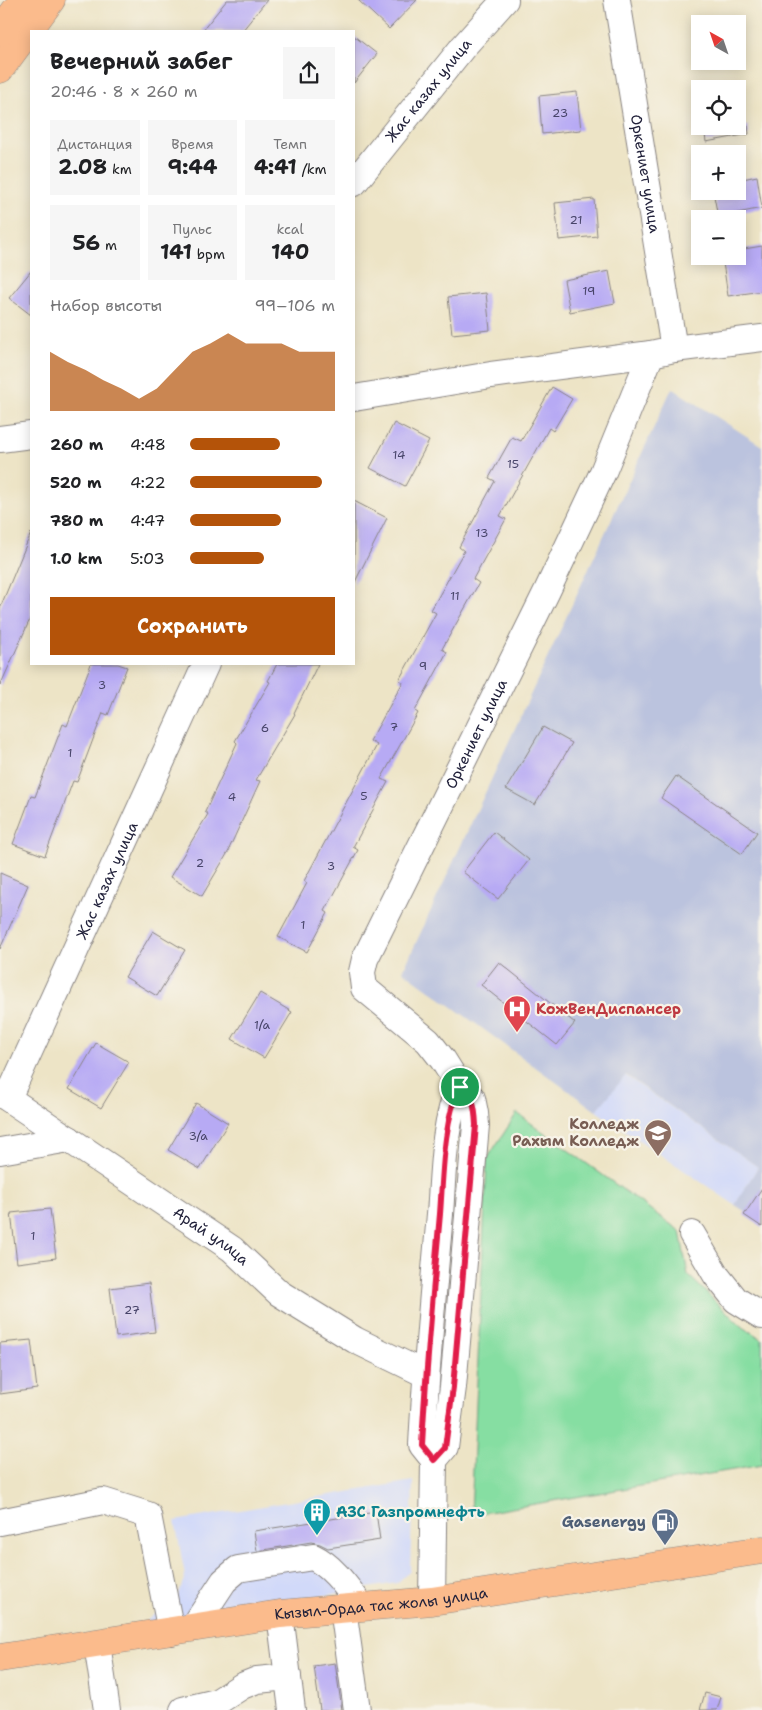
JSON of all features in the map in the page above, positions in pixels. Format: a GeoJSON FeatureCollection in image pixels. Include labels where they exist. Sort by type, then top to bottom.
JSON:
{"type":"FeatureCollection","features":[{"type":"Feature","properties":{"kind":"main road"},"geometry":{"type":"LineString","coordinates":[[0,32],[23,0]]}},
{"type":"Feature","properties":{"kind":"main road"},"geometry":{"type":"LineString","coordinates":[[0,69],[51,0]]}},
{"type":"Feature","properties":{"kind":"main road","name":"Кызыл-Орда тас жолы улица"},"geometry":{"type":"LineString","coordinates":[[0,1658],[280,1614],[432,1600],[762,1550]]}},
{"type":"Feature","properties":{"kind":"street","name":"Жас казах улица"},"geometry":{"type":"LineString","coordinates":[[355,182],[463,47],[505,0]]}},
{"type":"Feature","properties":{"kind":"street","name":"Оркениет улица"},"geometry":{"type":"LineString","coordinates":[[432,1600],[434,1460],[445,1448],[453,1387],[476,1125],[475,1113],[472,1098],[460,1087],[428,1041],[364,988],[362,972],[364,959],[547,591],[603,472],[663,352],[617,0]]}},
{"type":"Feature","properties":{"kind":"street"},"geometry":{"type":"LineString","coordinates":[[355,398],[491,375],[762,338]]}},
{"type":"Feature","properties":{"kind":"street"},"geometry":{"type":"LineString","coordinates":[[0,439],[30,434]]}},
{"type":"Feature","properties":{"kind":"street","name":"Жас казах улица"},"geometry":{"type":"LineString","coordinates":[[4,1095],[206,665]]}},
{"type":"Feature","properties":{"kind":"street"},"geometry":{"type":"LineString","coordinates":[[434,1460],[422,1445],[425,1374],[445,1153],[453,1100],[460,1087]]}},
{"type":"Feature","properties":{"kind":"street","name":"Арай улица"},"geometry":{"type":"LineString","coordinates":[[4,1095],[232,1249],[279,1293],[354,1340],[425,1374]]}},
{"type":"Feature","properties":{"kind":"street"},"geometry":{"type":"LineString","coordinates":[[0,1151],[69,1139]]}},
{"type":"Feature","properties":{"kind":"street"},"geometry":{"type":"LineString","coordinates":[[692,1234],[716,1275],[736,1300],[762,1316]]}},
{"type":"Feature","properties":{"kind":"street"},"geometry":{"type":"LineString","coordinates":[[0,1522],[103,1500],[148,1515],[182,1630]]}},
{"type":"Feature","properties":{"kind":"street"},"geometry":{"type":"LineString","coordinates":[[182,1630],[224,1581],[238,1569],[313,1557],[332,1571],[353,1608],[357,1710]]}},
{"type":"Feature","properties":{"kind":"street"},"geometry":{"type":"LineString","coordinates":[[280,1614],[292,1710]]}},
{"type":"Feature","properties":{"kind":"street"},"geometry":{"type":"LineString","coordinates":[[97,1644],[107,1710]]}},
{"type":"Feature","properties":{"kind":"street"},"geometry":{"type":"LineString","coordinates":[[183,1710],[217,1702],[242,1686],[257,1680],[288,1677]]}},
{"type":"Feature","properties":{"kind":"shaded area"},"geometry":{"type":"Polygon","coordinates":[[[672,388],[762,446],[762,1222],[735,1205],[758,1167],[626,1075],[596,1111],[403,971],[672,388]]]}},
{"type":"Feature","properties":{"kind":"shaded area"},"geometry":{"type":"Polygon","coordinates":[[[625,1075],[758,1167],[735,1205],[596,1111],[625,1075]]]}},
{"type":"Feature","properties":{"kind":"shaded area"},"geometry":{"type":"Polygon","coordinates":[[[413,1481],[410,1571],[397,1583],[139,1627],[178,1595],[185,1576],[175,1521],[413,1481]]]}},
{"type":"Feature","properties":{"kind":"green space"},"geometry":{"type":"Polygon","coordinates":[[[517,1113],[680,1231],[688,1275],[740,1325],[762,1339],[762,1465],[471,1515],[487,1159],[517,1113]]]}},
{"type":"Feature","properties":{"kind":"building"},"geometry":{"type":"Polygon","coordinates":[[[227,0],[267,0],[243,30],[203,30],[227,0]]]}},
{"type":"Feature","properties":{"kind":"building"},"geometry":{"type":"Polygon","coordinates":[[[358,0],[417,0],[389,29],[358,0]]]}},
{"type":"Feature","properties":{"kind":"building"},"geometry":{"type":"Polygon","coordinates":[[[355,37],[377,54],[355,82],[355,37]]]}},
{"type":"Feature","properties":{"kind":"building"},"geometry":{"type":"Polygon","coordinates":[[[577,92],[581,130],[542,134],[539,96],[577,92]]]}},
{"type":"Feature","properties":{"kind":"building"},"geometry":{"type":"Polygon","coordinates":[[[746,126],[748,126],[749,134],[746,135],[746,126]]]}},
{"type":"Feature","properties":{"kind":"building"},"geometry":{"type":"Polygon","coordinates":[[[705,135],[744,135],[706,142],[705,135]]]}},
{"type":"Feature","properties":{"kind":"building"},"geometry":{"type":"Polygon","coordinates":[[[757,176],[762,208],[746,211],[717,210],[715,200],[746,200],[746,178],[757,176]]]}},
{"type":"Feature","properties":{"kind":"building"},"geometry":{"type":"Polygon","coordinates":[[[594,199],[597,236],[559,240],[555,203],[594,199]]]}},
{"type":"Feature","properties":{"kind":"building"},"geometry":{"type":"Polygon","coordinates":[[[762,246],[762,291],[728,296],[723,265],[746,265],[746,249],[762,246]]]}},
{"type":"Feature","properties":{"kind":"building"},"geometry":{"type":"Polygon","coordinates":[[[609,271],[615,303],[570,312],[564,280],[609,271]]]}},
{"type":"Feature","properties":{"kind":"building"},"geometry":{"type":"Polygon","coordinates":[[[30,272],[30,314],[9,298],[30,272]]]}},
{"type":"Feature","properties":{"kind":"building"},"geometry":{"type":"Polygon","coordinates":[[[486,293],[490,330],[452,334],[448,297],[486,293]]]}},
{"type":"Feature","properties":{"kind":"building"},"geometry":{"type":"Polygon","coordinates":[[[552,387],[572,399],[553,431],[549,428],[500,516],[506,519],[473,579],[479,583],[442,649],[447,652],[415,711],[418,713],[381,779],[388,782],[353,847],[358,850],[325,911],[328,913],[307,952],[278,937],[307,883],[304,881],[377,745],[370,741],[403,682],[399,680],[436,613],[431,610],[464,551],[459,547],[495,481],[489,478],[512,437],[521,441],[552,387]]]}},
{"type":"Feature","properties":{"kind":"building"},"geometry":{"type":"Polygon","coordinates":[[[394,423],[429,441],[405,486],[370,468],[394,423]]]}},
{"type":"Feature","properties":{"kind":"building"},"geometry":{"type":"Polygon","coordinates":[[[355,502],[387,518],[355,582],[355,502]]]}},
{"type":"Feature","properties":{"kind":"building"},"geometry":{"type":"Polygon","coordinates":[[[30,535],[30,619],[0,686],[0,608],[30,535]]]}},
{"type":"Feature","properties":{"kind":"building"},"geometry":{"type":"Polygon","coordinates":[[[91,665],[121,665],[127,667],[108,715],[103,713],[77,782],[73,781],[45,856],[13,844],[31,796],[35,797],[63,724],[67,726],[91,665]]]}},
{"type":"Feature","properties":{"kind":"building"},"geometry":{"type":"Polygon","coordinates":[[[276,665],[318,665],[295,714],[256,780],[260,781],[230,849],[202,896],[170,877],[208,814],[205,812],[237,743],[235,741],[270,682],[268,681],[276,665]]]}},
{"type":"Feature","properties":{"kind":"building"},"geometry":{"type":"Polygon","coordinates":[[[543,727],[572,743],[535,805],[506,789],[543,727]]]}},
{"type":"Feature","properties":{"kind":"building"},"geometry":{"type":"Polygon","coordinates":[[[676,776],[757,832],[742,854],[661,798],[676,776]]]}},
{"type":"Feature","properties":{"kind":"building"},"geometry":{"type":"Polygon","coordinates":[[[494,832],[529,860],[498,899],[463,872],[494,832]]]}},
{"type":"Feature","properties":{"kind":"building"},"geometry":{"type":"Polygon","coordinates":[[[0,873],[28,885],[0,949],[0,873]]]}},
{"type":"Feature","properties":{"kind":"building"},"geometry":{"type":"Polygon","coordinates":[[[153,931],[185,950],[157,996],[125,977],[153,931]]]}},
{"type":"Feature","properties":{"kind":"building"},"geometry":{"type":"Polygon","coordinates":[[[499,962],[575,1023],[557,1045],[481,985],[499,962]]]}},
{"type":"Feature","properties":{"kind":"building"},"geometry":{"type":"Polygon","coordinates":[[[260,993],[292,1012],[264,1058],[232,1039],[260,993]]]}},
{"type":"Feature","properties":{"kind":"building"},"geometry":{"type":"Polygon","coordinates":[[[96,1043],[129,1062],[101,1108],[69,1089],[96,1043]]]}},
{"type":"Feature","properties":{"kind":"building"},"geometry":{"type":"Polygon","coordinates":[[[196,1103],[228,1123],[200,1169],[168,1150],[196,1103]]]}},
{"type":"Feature","properties":{"kind":"building"},"geometry":{"type":"Polygon","coordinates":[[[762,1188],[762,1227],[744,1215],[762,1188]]]}},
{"type":"Feature","properties":{"kind":"building"},"geometry":{"type":"Polygon","coordinates":[[[50,1209],[56,1258],[17,1263],[11,1213],[50,1209]]]}},
{"type":"Feature","properties":{"kind":"building"},"geometry":{"type":"Polygon","coordinates":[[[149,1283],[155,1332],[116,1337],[110,1288],[149,1283]]]}},
{"type":"Feature","properties":{"kind":"building"},"geometry":{"type":"Polygon","coordinates":[[[31,1340],[37,1389],[0,1394],[0,1343],[31,1340]]]}},
{"type":"Feature","properties":{"kind":"building","name":"АЗС Газпромнефть"},"geometry":{"type":"Polygon","coordinates":[[[376,1512],[380,1540],[328,1548],[311,1542],[257,1551],[254,1531],[376,1512]]]}},
{"type":"Feature","properties":{"kind":"building"},"geometry":{"type":"Polygon","coordinates":[[[335,1663],[342,1710],[320,1710],[314,1666],[335,1663]]]}},
{"type":"Feature","properties":{"kind":"building"},"geometry":{"type":"Polygon","coordinates":[[[705,1693],[721,1697],[717,1710],[700,1710],[705,1693]]]}},
{"type":"Feature","properties":{"kind":"place","name":"КожВенДиспансер"},"geometry":{"type":"Point","coordinates":[517,1033]}},
{"type":"Feature","properties":{"kind":"place","name":"Колледж Рахым Колледж"},"geometry":{"type":"Point","coordinates":[658,1157]}},
{"type":"Feature","properties":{"kind":"place","name":"АЗС Газпромнефть"},"geometry":{"type":"Point","coordinates":[317,1536]}},
{"type":"Feature","properties":{"kind":"place","name":"Gasenergy"},"geometry":{"type":"Point","coordinates":[665,1546]}},
{"type":"Feature","properties":{"kind":"route"},"geometry":{"type":"LineString","coordinates":[[460,1087],[472,1098],[476,1125],[453,1387],[445,1448],[434,1460],[422,1445],[425,1374],[445,1153],[453,1100],[460,1087]]}}]}
